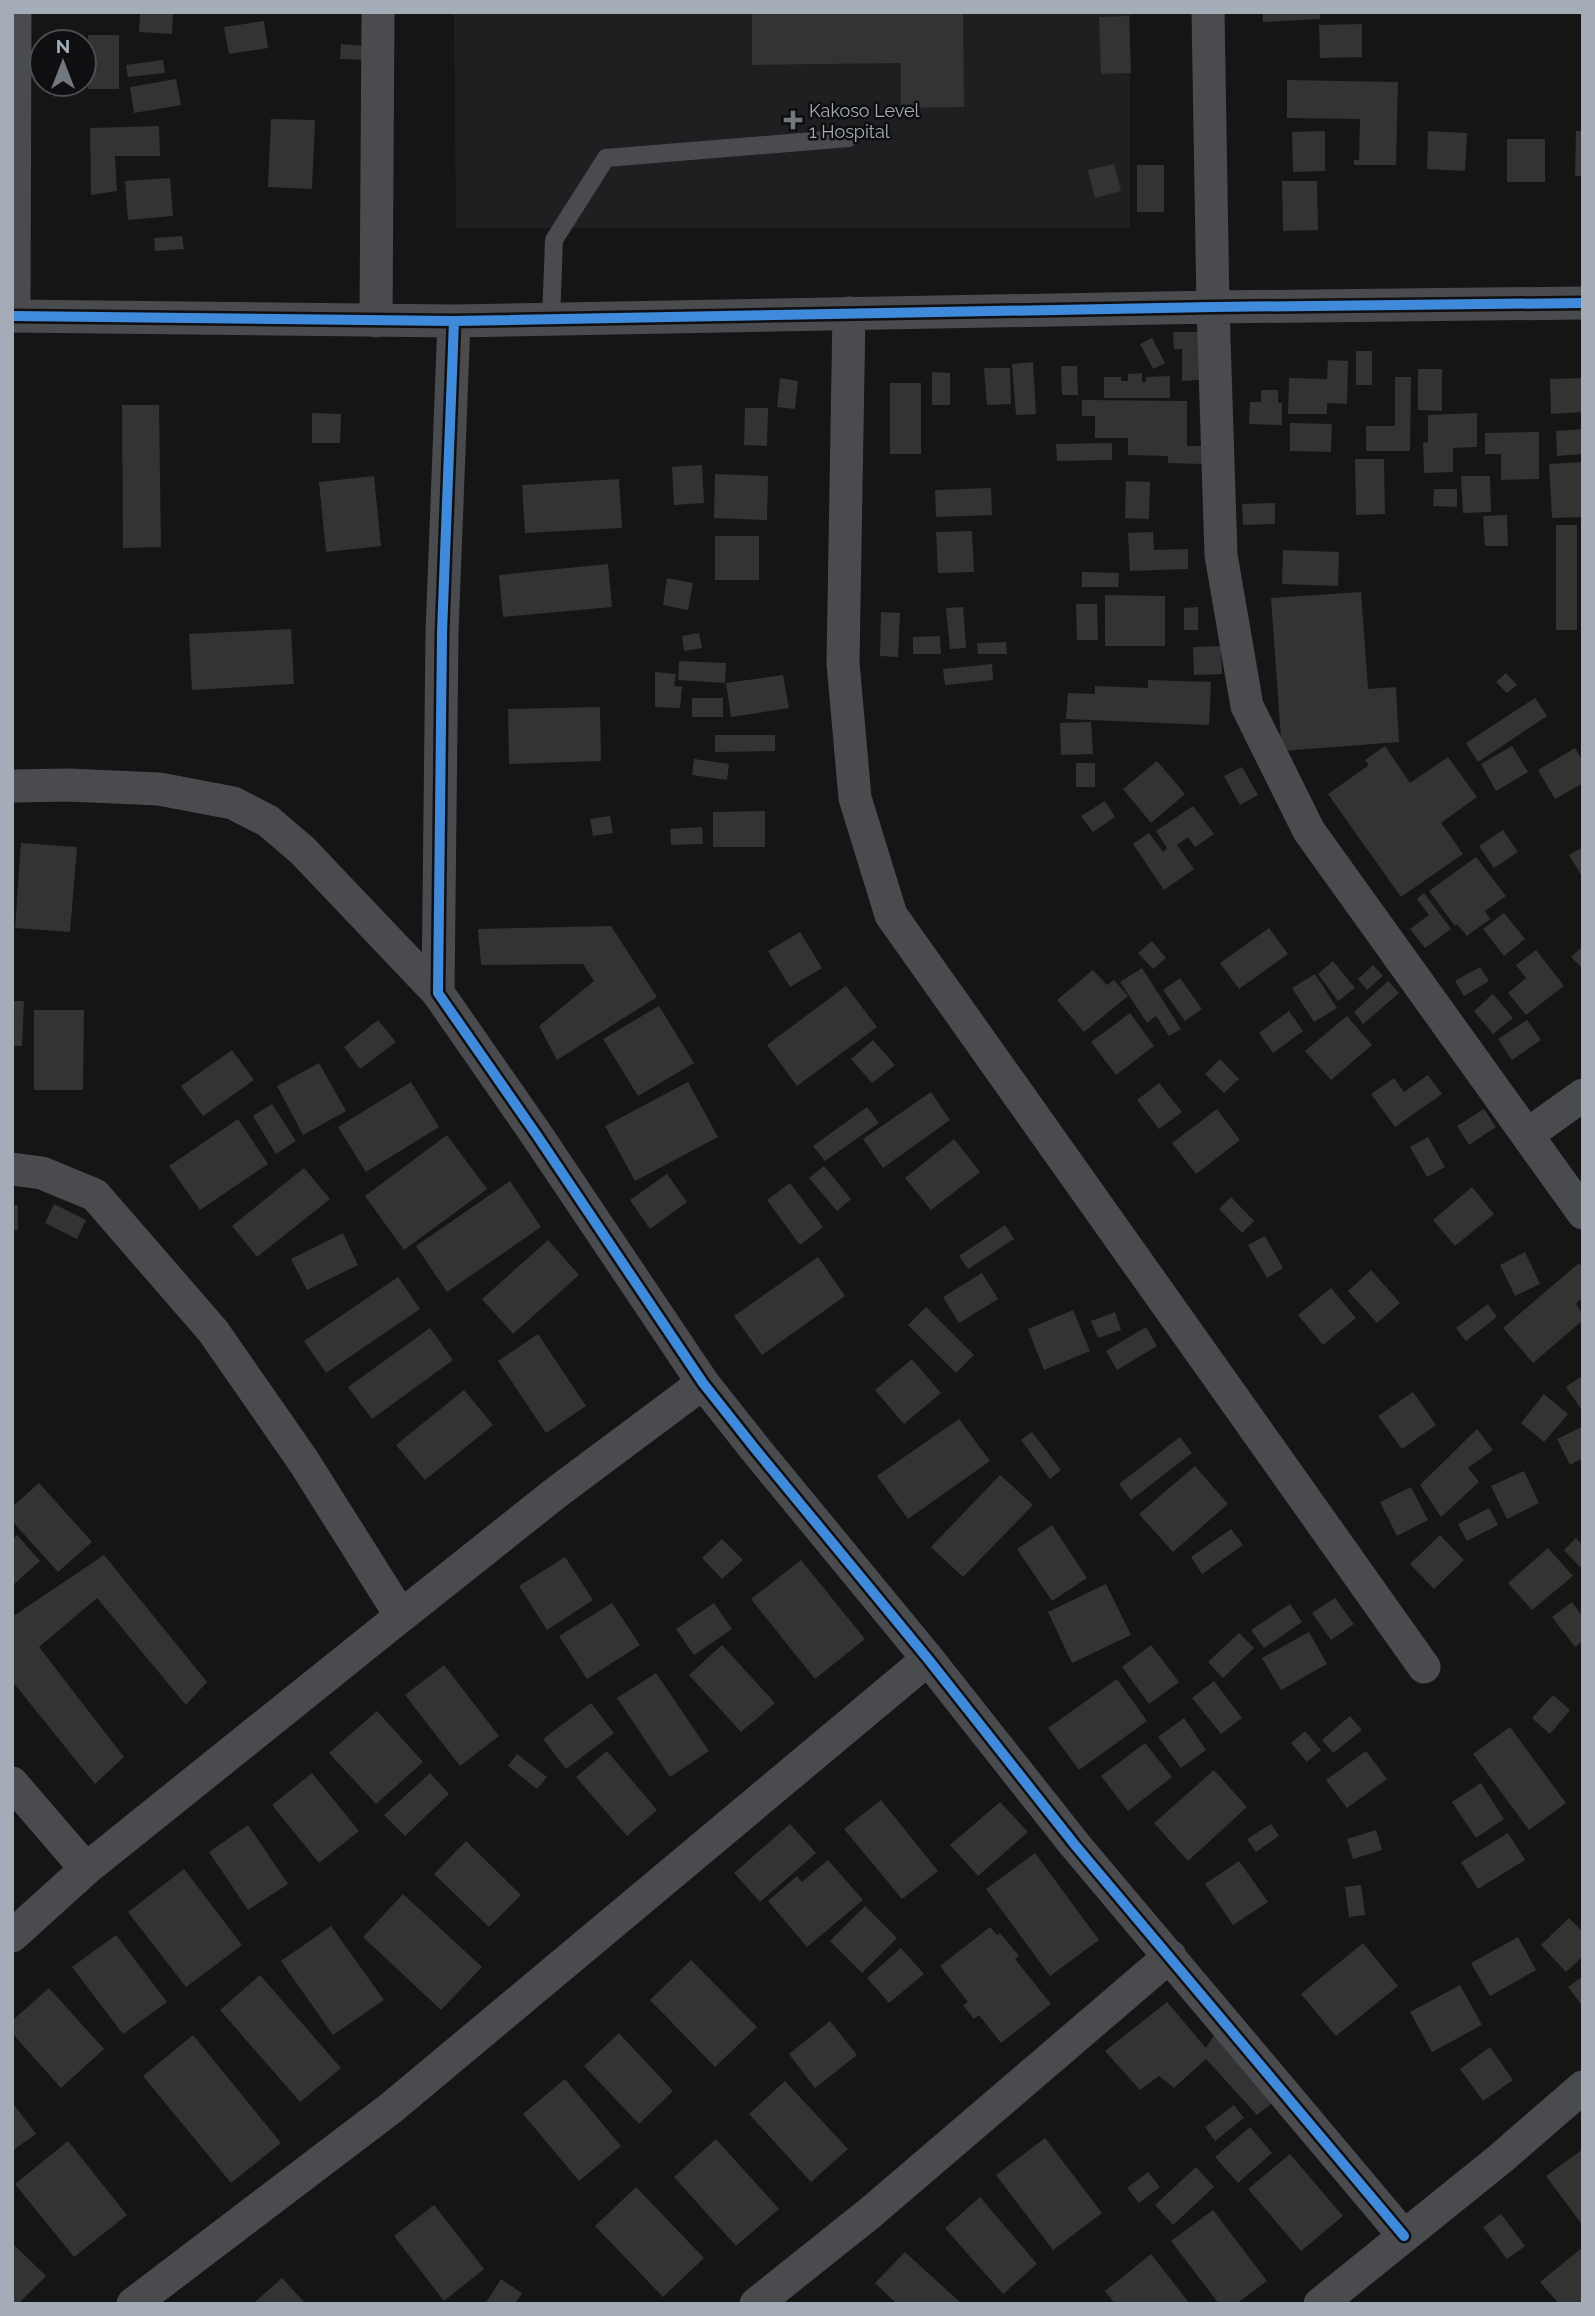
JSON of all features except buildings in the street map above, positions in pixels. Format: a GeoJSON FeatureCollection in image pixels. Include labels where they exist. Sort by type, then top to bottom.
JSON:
{"type":"FeatureCollection","features":[{"type":"Feature","properties":{"kind":"street"},"geometry":{"type":"LineString","coordinates":[[15,12],[13,316],[454,321],[1583,303]]}},
{"type":"Feature","properties":{"kind":"street"},"geometry":{"type":"LineString","coordinates":[[376,321],[378,12]]}},
{"type":"Feature","properties":{"kind":"street"},"geometry":{"type":"LineString","coordinates":[[1208,12],[1221,555],[1247,706],[1309,831],[1583,1213]]}},
{"type":"Feature","properties":{"kind":"street"},"geometry":{"type":"LineString","coordinates":[[849,313],[843,663],[855,798],[891,915],[1424,1667]]}},
{"type":"Feature","properties":{"kind":"street"},"geometry":{"type":"LineString","coordinates":[[438,993],[442,633],[454,321]]}},
{"type":"Feature","properties":{"kind":"street"},"geometry":{"type":"LineString","coordinates":[[12,786],[69,785],[159,789],[233,803],[268,821],[302,850],[438,993],[703,1382],[755,1450],[928,1659],[1075,1845],[1404,2236]]}},
{"type":"Feature","properties":{"kind":"street"},"geometry":{"type":"LineString","coordinates":[[1527,1135],[1583,1095]]}},
{"type":"Feature","properties":{"kind":"street"},"geometry":{"type":"LineString","coordinates":[[12,1169],[42,1172],[95,1195],[213,1331],[304,1462],[401,1616]]}},
{"type":"Feature","properties":{"kind":"street"},"geometry":{"type":"LineString","coordinates":[[12,1936],[86,1869],[401,1616],[557,1492],[703,1382]]}},
{"type":"Feature","properties":{"kind":"street"},"geometry":{"type":"LineString","coordinates":[[133,2304],[391,2108],[928,1659]]}},
{"type":"Feature","properties":{"kind":"street"},"geometry":{"type":"LineString","coordinates":[[12,1783],[86,1869]]}},
{"type":"Feature","properties":{"kind":"street"},"geometry":{"type":"LineString","coordinates":[[756,2304],[870,2213],[1170,1955]]}},
{"type":"Feature","properties":{"kind":"street"},"geometry":{"type":"LineString","coordinates":[[1320,2304],[1500,2159],[1583,2087]]}},
{"type":"Feature","properties":{"kind":"lane"},"geometry":{"type":"LineString","coordinates":[[551,319],[554,240],[606,158],[849,138]]}},
{"type":"Feature","properties":{"kind":"shaded area","name":"Kakoso Level 1 Hospital"},"geometry":{"type":"Polygon","coordinates":[[[454,12],[1130,12],[1130,228],[456,228],[454,12]]]}},
{"type":"Feature","properties":{"kind":"cycle path"},"geometry":{"type":"LineString","coordinates":[[12,316],[454,321],[1583,303]]}},
{"type":"Feature","properties":{"kind":"cycle path"},"geometry":{"type":"LineString","coordinates":[[454,321],[442,633],[438,993],[703,1383],[928,1659],[1075,1845],[1404,2236]]}},
{"type":"Feature","properties":{"kind":"place","name":"Kakoso Level 1 Hospital"},"geometry":{"type":"Point","coordinates":[793,120]}}]}
